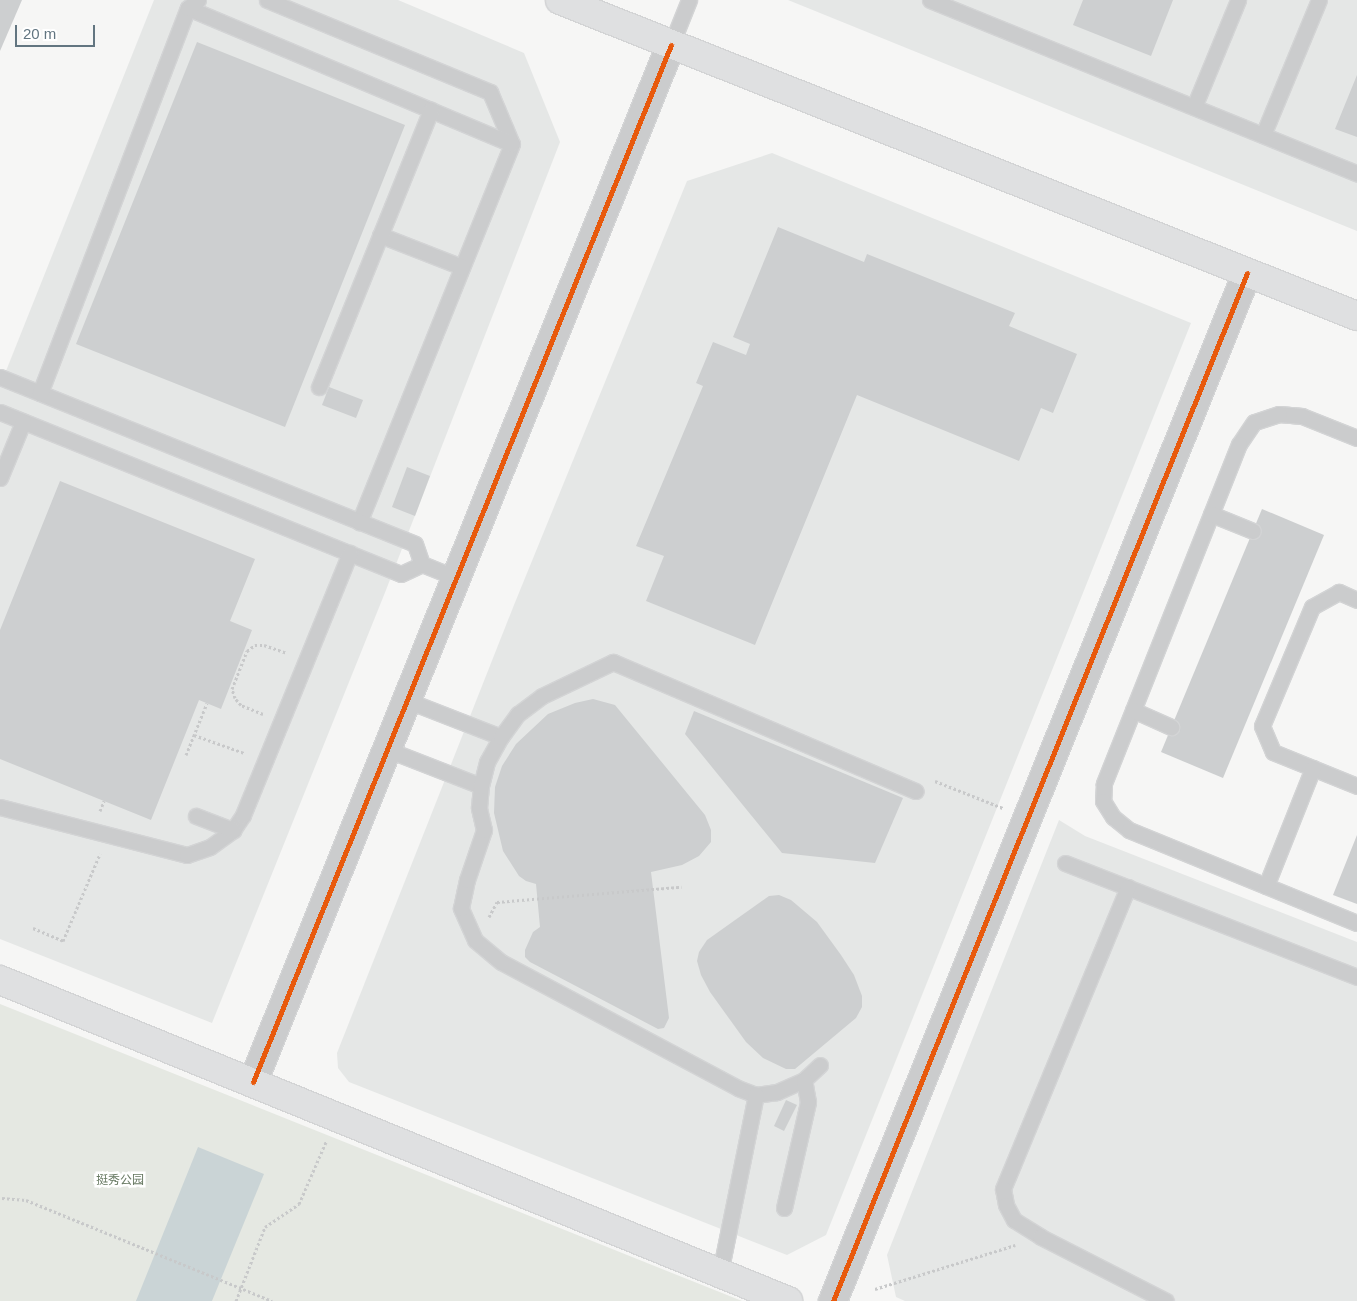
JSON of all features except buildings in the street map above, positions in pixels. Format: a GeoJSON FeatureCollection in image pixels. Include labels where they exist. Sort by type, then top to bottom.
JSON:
{"type":"FeatureCollection","features":[{"type":"Feature","properties":{"kind":"street"},"geometry":{"type":"LineString","coordinates":[[560,0],[1357,316]]}},
{"type":"Feature","properties":{"kind":"street"},"geometry":{"type":"LineString","coordinates":[[253,1082],[386,748],[671,45]]}},
{"type":"Feature","properties":{"kind":"street"},"geometry":{"type":"LineString","coordinates":[[833,1301],[1247,273]]}},
{"type":"Feature","properties":{"kind":"street"},"geometry":{"type":"LineString","coordinates":[[0,980],[788,1301]]}},
{"type":"Feature","properties":{"kind":"lane"},"geometry":{"type":"LineString","coordinates":[[267,0],[490,92],[512,144],[360,522]]}},
{"type":"Feature","properties":{"kind":"lane"},"geometry":{"type":"LineString","coordinates":[[671,45],[689,0]]}},
{"type":"Feature","properties":{"kind":"lane"},"geometry":{"type":"LineString","coordinates":[[930,0],[1357,173]]}},
{"type":"Feature","properties":{"kind":"lane"},"geometry":{"type":"LineString","coordinates":[[1194,107],[1238,0]]}},
{"type":"Feature","properties":{"kind":"lane"},"geometry":{"type":"LineString","coordinates":[[1263,135],[1319,0]]}},
{"type":"Feature","properties":{"kind":"lane"},"geometry":{"type":"LineString","coordinates":[[40,393],[193,4],[512,144]]}},
{"type":"Feature","properties":{"kind":"lane"},"geometry":{"type":"LineString","coordinates":[[319,387],[431,110]]}},
{"type":"Feature","properties":{"kind":"lane"},"geometry":{"type":"LineString","coordinates":[[380,235],[462,267]]}},
{"type":"Feature","properties":{"kind":"lane"},"geometry":{"type":"LineString","coordinates":[[0,377],[414,544],[422,564],[455,577]]}},
{"type":"Feature","properties":{"kind":"lane"},"geometry":{"type":"LineString","coordinates":[[0,412],[401,574],[422,564]]}},
{"type":"Feature","properties":{"kind":"lane"},"geometry":{"type":"LineString","coordinates":[[1357,438],[1302,416],[1279,414],[1254,422],[1239,444],[1211,514],[1104,784],[1103,801],[1112,817],[1129,830],[1357,923]]}},
{"type":"Feature","properties":{"kind":"lane"},"geometry":{"type":"LineString","coordinates":[[0,478],[23,422]]}},
{"type":"Feature","properties":{"kind":"lane"},"geometry":{"type":"LineString","coordinates":[[1211,514],[1253,531]]}},
{"type":"Feature","properties":{"kind":"lane"},"geometry":{"type":"LineString","coordinates":[[0,807],[187,855],[210,847],[233,830],[242,815],[350,553]]}},
{"type":"Feature","properties":{"kind":"lane"},"geometry":{"type":"LineString","coordinates":[[1357,600],[1339,592],[1312,607],[1262,726],[1273,752],[1357,786]]}},
{"type":"Feature","properties":{"kind":"lane"},"geometry":{"type":"LineString","coordinates":[[820,1065],[804,1080],[777,1092],[756,1095],[738,1088],[501,962],[475,940],[461,908],[467,880],[484,830],[479,808],[481,786],[488,762],[501,737],[518,714],[542,696],[613,662],[916,791]]}},
{"type":"Feature","properties":{"kind":"lane"},"geometry":{"type":"LineString","coordinates":[[406,700],[501,737]]}},
{"type":"Feature","properties":{"kind":"lane"},"geometry":{"type":"LineString","coordinates":[[1133,710],[1171,726]]}},
{"type":"Feature","properties":{"kind":"lane"},"geometry":{"type":"LineString","coordinates":[[386,748],[481,786]]}},
{"type":"Feature","properties":{"kind":"lane"},"geometry":{"type":"LineString","coordinates":[[1266,886],[1313,768]]}},
{"type":"Feature","properties":{"kind":"lane"},"geometry":{"type":"LineString","coordinates":[[196,816],[233,830]]}},
{"type":"Feature","properties":{"kind":"lane"},"geometry":{"type":"LineString","coordinates":[[1065,863],[1357,977]]}},
{"type":"Feature","properties":{"kind":"lane"},"geometry":{"type":"LineString","coordinates":[[1128,887],[1003,1189],[1006,1205],[1014,1220],[1166,1301]]}},
{"type":"Feature","properties":{"kind":"lane"},"geometry":{"type":"LineString","coordinates":[[784,1208],[808,1102],[804,1080]]}},
{"type":"Feature","properties":{"kind":"lane"},"geometry":{"type":"LineString","coordinates":[[720,1273],[756,1095]]}},
{"type":"Feature","properties":{"kind":"path"},"geometry":{"type":"LineString","coordinates":[[281,722],[242,705],[235,698],[232,689],[247,651],[255,645],[264,645],[306,659]]}},
{"type":"Feature","properties":{"kind":"path"},"geometry":{"type":"LineString","coordinates":[[186,755],[207,703]]}},
{"type":"Feature","properties":{"kind":"path"},"geometry":{"type":"LineString","coordinates":[[257,721],[260,712]]}},
{"type":"Feature","properties":{"kind":"path"},"geometry":{"type":"LineString","coordinates":[[194,735],[243,754],[246,746]]}},
{"type":"Feature","properties":{"kind":"path"},"geometry":{"type":"LineString","coordinates":[[916,791],[922,776],[998,807]]}},
{"type":"Feature","properties":{"kind":"path"},"geometry":{"type":"LineString","coordinates":[[33,928],[63,941],[108,834]]}},
{"type":"Feature","properties":{"kind":"path"},"geometry":{"type":"LineString","coordinates":[[475,940],[497,902],[681,887]]}},
{"type":"Feature","properties":{"kind":"path"},"geometry":{"type":"LineString","coordinates":[[236,1301],[265,1226],[299,1204],[337,1116]]}},
{"type":"Feature","properties":{"kind":"path"},"geometry":{"type":"LineString","coordinates":[[1,1206],[1,1195],[26,1200],[272,1301]]}},
{"type":"Feature","properties":{"kind":"path"},"geometry":{"type":"LineString","coordinates":[[875,1289],[1041,1236]]}},
{"type":"Feature","properties":{"kind":"shaded area"},"geometry":{"type":"Polygon","coordinates":[[[154,0],[398,0],[524,53],[560,142],[386,590],[212,1023],[0,939],[0,386],[154,0]]]}},
{"type":"Feature","properties":{"kind":"shaded area"},"geometry":{"type":"Polygon","coordinates":[[[788,0],[1357,0],[1357,231],[788,0]]]}},
{"type":"Feature","properties":{"kind":"shaded area"},"geometry":{"type":"Polygon","coordinates":[[[772,153],[1191,323],[826,1235],[787,1255],[349,1082],[338,1068],[337,1053],[514,605],[687,181],[772,153]]]}},
{"type":"Feature","properties":{"kind":"shaded area"},"geometry":{"type":"Polygon","coordinates":[[[1059,820],[1085,836],[1357,942],[1357,1301],[905,1301],[896,1297],[887,1255],[1059,820]]]}},
{"type":"Feature","properties":{"kind":"shaded area"},"geometry":{"type":"Polygon","coordinates":[[[198,1147],[264,1174],[212,1301],[136,1301],[198,1147]]]}},
{"type":"Feature","properties":{"kind":"green space","name":"挺秀公园"},"geometry":{"type":"Polygon","coordinates":[[[0,1004],[742,1301],[0,1301],[0,1004]]]}},
{"type":"Feature","properties":{"kind":"cycle path"},"geometry":{"type":"LineString","coordinates":[[253,1082],[671,45]]}},
{"type":"Feature","properties":{"kind":"cycle path"},"geometry":{"type":"LineString","coordinates":[[833,1301],[1247,273]]}}]}
